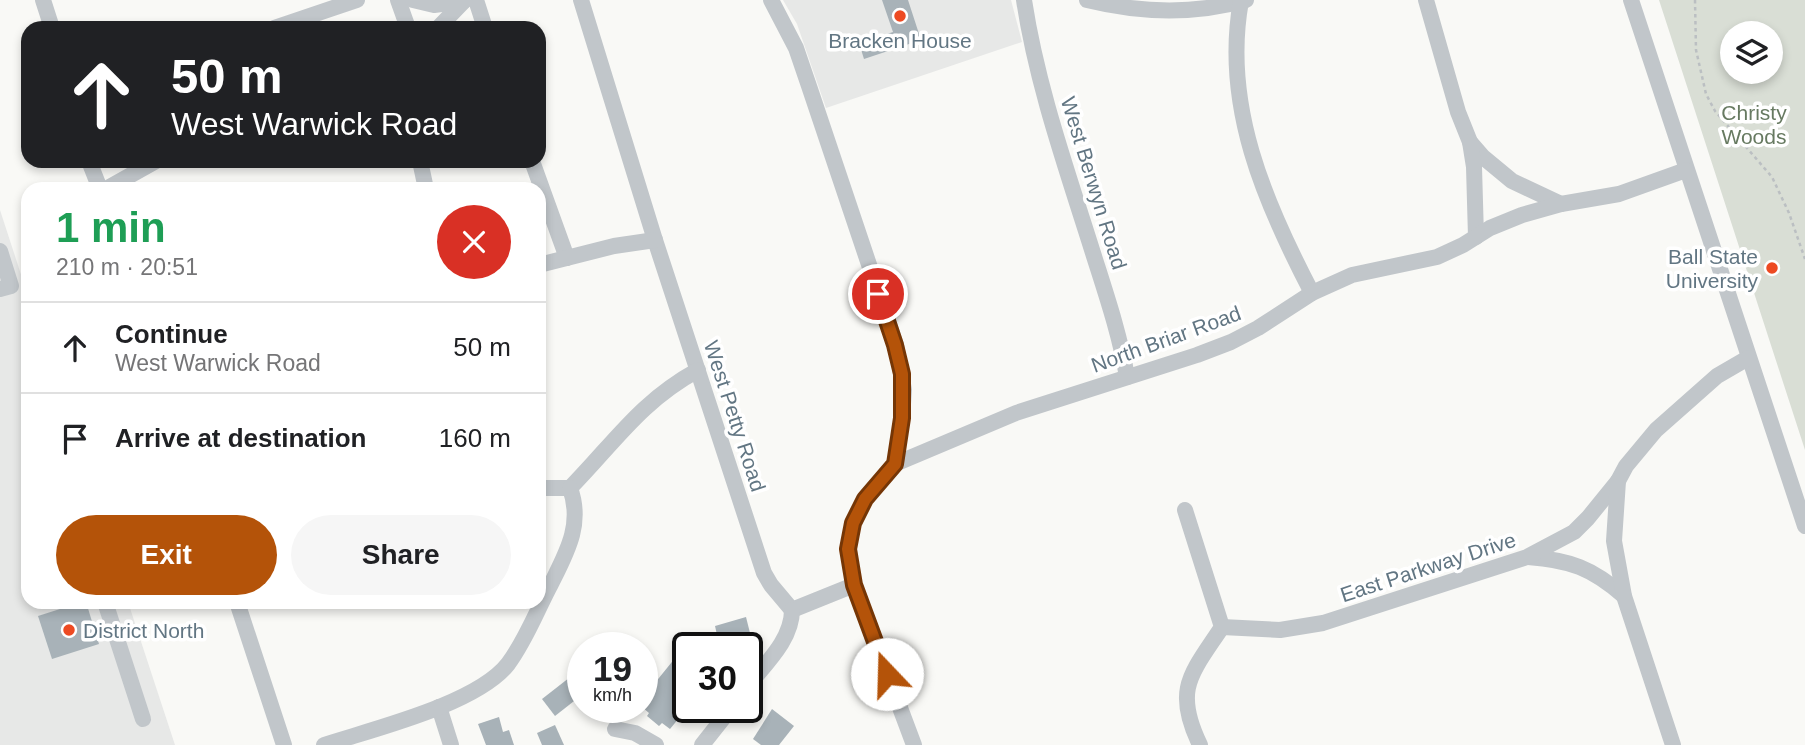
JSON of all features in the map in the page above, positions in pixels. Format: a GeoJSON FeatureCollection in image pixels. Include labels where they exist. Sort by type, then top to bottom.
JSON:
{"type":"FeatureCollection","features":[{"type":"Feature","properties":{"kind":"street"},"geometry":{"type":"LineString","coordinates":[[44,5],[61,0]]}},
{"type":"Feature","properties":{"kind":"street"},"geometry":{"type":"LineString","coordinates":[[295,21],[358,0]]}},
{"type":"Feature","properties":{"kind":"street"},"geometry":{"type":"LineString","coordinates":[[398,0],[406,21]]}},
{"type":"Feature","properties":{"kind":"street"},"geometry":{"type":"LineString","coordinates":[[413,0],[434,5],[465,0]]}},
{"type":"Feature","properties":{"kind":"street"},"geometry":{"type":"LineString","coordinates":[[445,21],[465,0]]}},
{"type":"Feature","properties":{"kind":"street"},"geometry":{"type":"LineString","coordinates":[[476,0],[483,21]]}},
{"type":"Feature","properties":{"kind":"street","name":"West Petty Road"},"geometry":{"type":"LineString","coordinates":[[581,0],[655,240],[764,573],[792,610]]}},
{"type":"Feature","properties":{"kind":"street"},"geometry":{"type":"LineString","coordinates":[[771,0],[799,58],[899,358],[904,390],[895,464],[865,499],[853,523],[848,549],[854,585],[914,745]]}},
{"type":"Feature","properties":{"kind":"street","name":"West Berwyn Road"},"geometry":{"type":"LineString","coordinates":[[1024,0],[1029,33],[1047,100],[1117,330],[1127,377]]}},
{"type":"Feature","properties":{"kind":"street"},"geometry":{"type":"LineString","coordinates":[[1087,0],[1140,11],[1192,9],[1244,1],[1238,17],[1238,81],[1244,127],[1256,170],[1286,242],[1312,293]]}},
{"type":"Feature","properties":{"kind":"street"},"geometry":{"type":"LineString","coordinates":[[1426,0],[1458,112],[1470,142],[1474,167],[1476,237]]}},
{"type":"Feature","properties":{"kind":"street"},"geometry":{"type":"LineString","coordinates":[[1630,0],[1805,526]]}},
{"type":"Feature","properties":{"kind":"street"},"geometry":{"type":"LineString","coordinates":[[1470,142],[1483,158],[1512,181],[1560,204]]}},
{"type":"Feature","properties":{"kind":"street"},"geometry":{"type":"LineString","coordinates":[[118,182],[144,168]]}},
{"type":"Feature","properties":{"kind":"street","name":"North Briar Road"},"geometry":{"type":"LineString","coordinates":[[895,464],[1016,413],[1231,342],[1312,293],[1352,275],[1437,257],[1490,228],[1522,215],[1560,204],[1619,194],[1686,170]]}},
{"type":"Feature","properties":{"kind":"street"},"geometry":{"type":"LineString","coordinates":[[546,198],[567,258]]}},
{"type":"Feature","properties":{"kind":"street"},"geometry":{"type":"LineString","coordinates":[[546,263],[614,246],[655,240]]}},
{"type":"Feature","properties":{"kind":"street"},"geometry":{"type":"LineString","coordinates":[[0,251],[6,288]]}},
{"type":"Feature","properties":{"kind":"street","name":"East Parkway Drive"},"geometry":{"type":"LineString","coordinates":[[1222,627],[1270,631],[1323,623],[1527,557],[1574,532],[1618,481],[1626,466],[1656,430],[1717,376],[1748,358]]}},
{"type":"Feature","properties":{"kind":"street"},"geometry":{"type":"LineString","coordinates":[[546,488],[570,488],[638,412],[698,370]]}},
{"type":"Feature","properties":{"kind":"street"},"geometry":{"type":"LineString","coordinates":[[1618,481],[1614,541],[1624,596],[1673,745]]}},
{"type":"Feature","properties":{"kind":"street"},"geometry":{"type":"LineString","coordinates":[[546,591],[574,535],[576,511],[570,488]]}},
{"type":"Feature","properties":{"kind":"street"},"geometry":{"type":"LineString","coordinates":[[1185,510],[1222,627],[1194,669],[1187,685],[1187,709],[1200,745]]}},
{"type":"Feature","properties":{"kind":"street"},"geometry":{"type":"LineString","coordinates":[[1527,557],[1560,559],[1585,568],[1605,579],[1624,596]]}},
{"type":"Feature","properties":{"kind":"street"},"geometry":{"type":"LineString","coordinates":[[763,666],[787,635],[792,624],[792,610],[854,585]]}},
{"type":"Feature","properties":{"kind":"street"},"geometry":{"type":"LineString","coordinates":[[107,609],[143,719]]}},
{"type":"Feature","properties":{"kind":"street"},"geometry":{"type":"LineString","coordinates":[[239,609],[284,745]]}},
{"type":"Feature","properties":{"kind":"street"},"geometry":{"type":"LineString","coordinates":[[324,745],[439,707],[487,684],[507,665],[515,653],[537,609]]}},
{"type":"Feature","properties":{"kind":"street"},"geometry":{"type":"LineString","coordinates":[[439,707],[451,745]]}},
{"type":"Feature","properties":{"kind":"street"},"geometry":{"type":"LineString","coordinates":[[702,745],[719,723]]}},
{"type":"Feature","properties":{"kind":"street"},"geometry":{"type":"LineString","coordinates":[[615,729],[635,733],[656,745]]}},
{"type":"Feature","properties":{"kind":"path"},"geometry":{"type":"LineString","coordinates":[[1695,0],[1696,50],[1706,94],[1715,111],[1772,177],[1789,213],[1805,259]]}},
{"type":"Feature","properties":{"kind":"shaded area"},"geometry":{"type":"Polygon","coordinates":[[[783,0],[1011,0],[1022,42],[826,108],[797,24],[783,0]]]}},
{"type":"Feature","properties":{"kind":"shaded area"},"geometry":{"type":"Polygon","coordinates":[[[0,210],[21,274],[21,609],[130,609],[175,745],[0,745],[0,210]]]}},
{"type":"Feature","properties":{"kind":"green space","name":"Christy Woods"},"geometry":{"type":"Polygon","coordinates":[[[1659,0],[1805,0],[1805,450],[1659,0]]]}},
{"type":"Feature","properties":{"kind":"building","name":"Bracken House"},"geometry":{"type":"Polygon","coordinates":[[[882,0],[908,0],[921,40],[864,59],[859,43],[893,32],[882,0]]]}},
{"type":"Feature","properties":{"kind":"building","name":"District North"},"geometry":{"type":"Polygon","coordinates":[[[60,609],[88,609],[99,644],[52,659],[38,616],[60,609]]]}},
{"type":"Feature","properties":{"kind":"building"},"geometry":{"type":"Polygon","coordinates":[[[746,617],[750,632],[716,632],[715,626],[746,617]]]}},
{"type":"Feature","properties":{"kind":"building"},"geometry":{"type":"Polygon","coordinates":[[[672,662],[672,723],[675,723],[670,729],[662,723],[659,726],[655,723],[658,723],[658,679],[672,662]]]}},
{"type":"Feature","properties":{"kind":"building"},"geometry":{"type":"Polygon","coordinates":[[[567,679],[567,707],[555,716],[542,699],[567,679]]]}},
{"type":"Feature","properties":{"kind":"building"},"geometry":{"type":"Polygon","coordinates":[[[772,709],[794,726],[779,745],[761,745],[753,739],[772,709]]]}},
{"type":"Feature","properties":{"kind":"building"},"geometry":{"type":"Polygon","coordinates":[[[499,717],[503,732],[509,730],[514,745],[486,745],[478,724],[499,717]]]}},
{"type":"Feature","properties":{"kind":"building"},"geometry":{"type":"Polygon","coordinates":[[[555,725],[564,745],[542,745],[537,733],[555,725]]]}},
{"type":"Feature","properties":{"kind":"place","name":"Bracken House"},"geometry":{"type":"Point","coordinates":[900,16]}},
{"type":"Feature","properties":{"kind":"place","name":"Ball State University"},"geometry":{"type":"Point","coordinates":[1772,268]}},
{"type":"Feature","properties":{"kind":"place","name":"District North"},"geometry":{"type":"Point","coordinates":[69,630]}},
{"type":"Feature","properties":{"kind":"route"},"geometry":{"type":"LineString","coordinates":[[878,294],[902,374],[902,418],[895,464],[865,499],[853,523],[848,549],[854,585],[887,674]]}}]}
